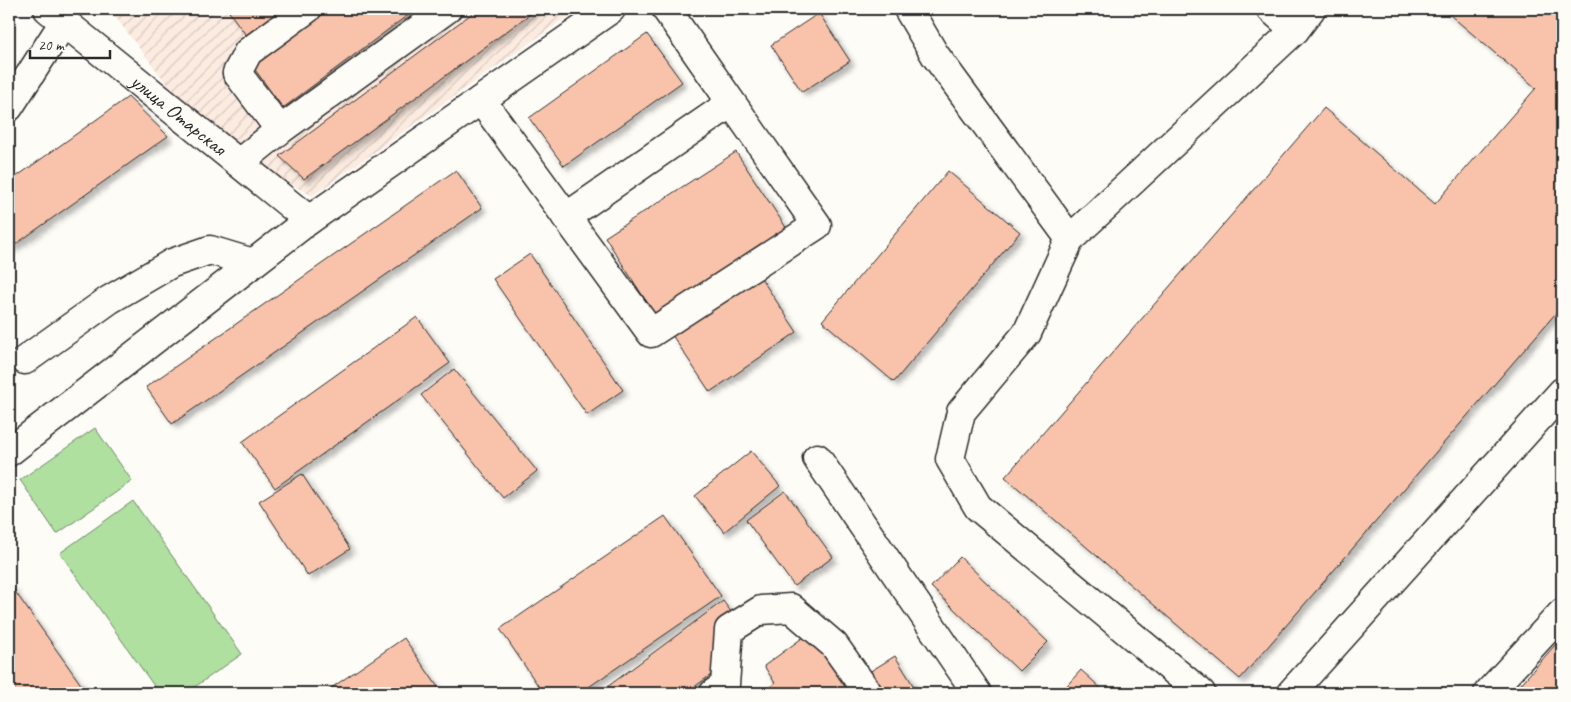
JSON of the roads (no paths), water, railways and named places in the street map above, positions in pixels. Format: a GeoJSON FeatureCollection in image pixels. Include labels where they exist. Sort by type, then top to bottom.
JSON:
{"type":"FeatureCollection","features":[{"type":"Feature","properties":{"kind":"street"},"geometry":{"type":"LineString","coordinates":[[280,130],[237,73],[248,52],[307,9]]}},
{"type":"Feature","properties":{"kind":"street"},"geometry":{"type":"LineString","coordinates":[[238,163],[280,130],[447,9]]}},
{"type":"Feature","properties":{"kind":"street"},"geometry":{"type":"LineString","coordinates":[[9,452],[309,220],[611,9]]}},
{"type":"Feature","properties":{"kind":"street"},"geometry":{"type":"LineString","coordinates":[[481,100],[651,332],[817,225],[666,9]]}},
{"type":"Feature","properties":{"kind":"street"},"geometry":{"type":"LineString","coordinates":[[908,9],[935,55],[1070,239]]}},
{"type":"Feature","properties":{"kind":"street"},"geometry":{"type":"LineString","coordinates":[[1271,9],[1295,30]]}},
{"type":"Feature","properties":{"kind":"street"},"geometry":{"type":"LineString","coordinates":[[1201,693],[978,507],[950,459],[961,412],[1027,334],[1070,239],[1295,30],[1311,9]]}},
{"type":"Feature","properties":{"kind":"street"},"geometry":{"type":"LineString","coordinates":[[9,107],[56,15]]}},
{"type":"Feature","properties":{"kind":"street","name":"улица Отарская"},"geometry":{"type":"LineString","coordinates":[[56,15],[309,220]]}},
{"type":"Feature","properties":{"kind":"street"},"geometry":{"type":"LineString","coordinates":[[566,217],[731,103]]}},
{"type":"Feature","properties":{"kind":"street"},"geometry":{"type":"LineString","coordinates":[[25,360],[109,300],[172,263],[210,250],[253,263]]}},
{"type":"Feature","properties":{"kind":"street"},"geometry":{"type":"LineString","coordinates":[[1291,693],[1562,392]]}},
{"type":"Feature","properties":{"kind":"street"},"geometry":{"type":"LineString","coordinates":[[817,458],[977,693]]}},
{"type":"Feature","properties":{"kind":"street"},"geometry":{"type":"LineString","coordinates":[[714,693],[725,685],[729,630],[761,610],[791,608],[834,645],[868,693]]}},
{"type":"Feature","properties":{"kind":"street"},"geometry":{"type":"LineString","coordinates":[[1488,693],[1562,613]]}}]}
